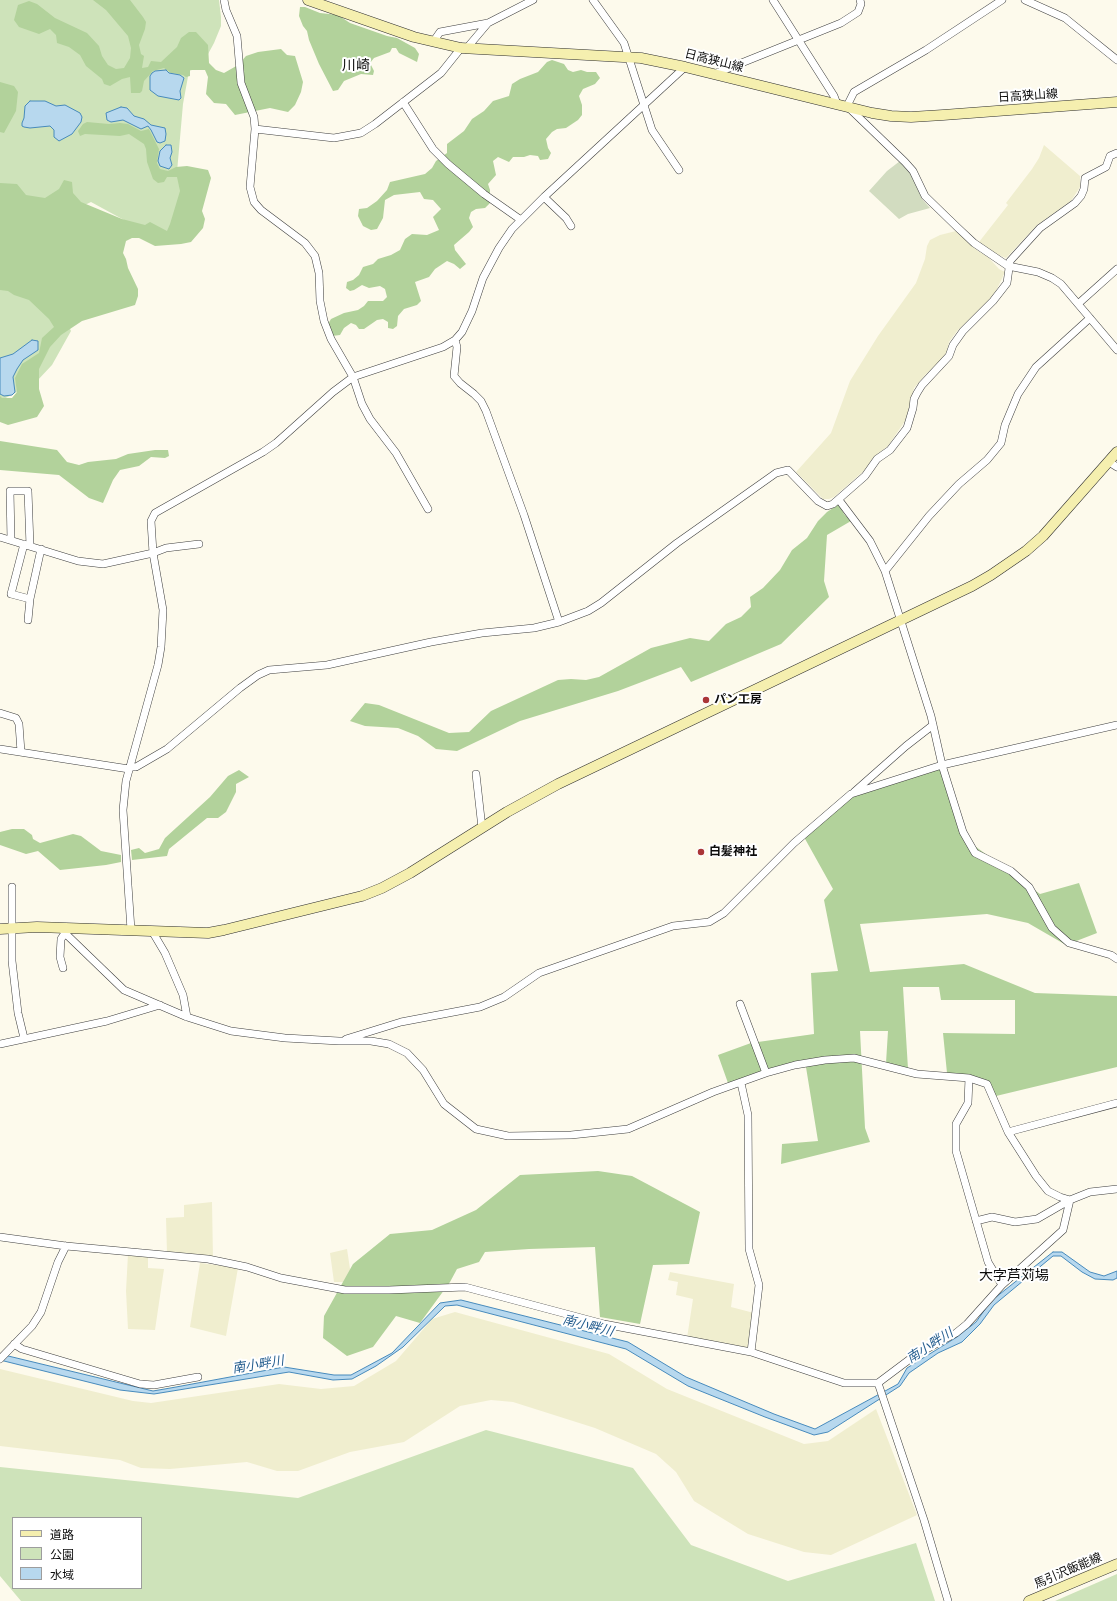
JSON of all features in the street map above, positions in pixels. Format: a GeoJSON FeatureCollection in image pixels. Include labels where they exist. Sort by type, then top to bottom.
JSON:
{"type":"FeatureCollection","features":[{"type":"Feature","properties":{"kind":"street"},"geometry":{"type":"LineString","coordinates":[[224,0],[226,10],[237,36],[240,82],[251,110],[255,129],[250,187],[254,202],[261,210],[305,243],[315,256],[320,273],[320,301],[324,322],[331,339],[353,377],[362,404],[370,419],[396,453],[428,509]]}},
{"type":"Feature","properties":{"kind":"street","name":"日高狭山線"},"geometry":{"type":"LineString","coordinates":[[308,0],[433,42],[464,48],[628,56],[685,67],[891,116],[911,117],[1117,102]]}},
{"type":"Feature","properties":{"kind":"street"},"geometry":{"type":"LineString","coordinates":[[433,42],[440,32],[488,23],[533,0]]}},
{"type":"Feature","properties":{"kind":"street"},"geometry":{"type":"LineString","coordinates":[[593,0],[624,43],[652,130],[679,170]]}},
{"type":"Feature","properties":{"kind":"street"},"geometry":{"type":"LineString","coordinates":[[773,0],[798,42],[834,96],[905,162],[913,171],[925,196],[974,243],[1008,266],[1038,272],[1061,284],[1117,350]]}},
{"type":"Feature","properties":{"kind":"street"},"geometry":{"type":"LineString","coordinates":[[714,74],[798,42],[810,35],[841,23],[858,12],[861,4],[860,0]]}},
{"type":"Feature","properties":{"kind":"street"},"geometry":{"type":"LineString","coordinates":[[842,105],[854,92],[926,50],[1002,0]]}},
{"type":"Feature","properties":{"kind":"street"},"geometry":{"type":"LineString","coordinates":[[1025,0],[1065,18],[1117,60]]}},
{"type":"Feature","properties":{"kind":"street"},"geometry":{"type":"LineString","coordinates":[[255,129],[334,138],[361,133],[441,73],[488,23]]}},
{"type":"Feature","properties":{"kind":"street"},"geometry":{"type":"LineString","coordinates":[[131,930],[123,810],[129,768],[158,665],[161,647],[163,610],[153,553],[151,520],[155,513],[263,452],[276,443],[333,392],[353,377],[438,349],[455,340],[462,332],[472,311],[484,278],[499,248],[512,229],[644,103],[685,67]]}},
{"type":"Feature","properties":{"kind":"street"},"geometry":{"type":"LineString","coordinates":[[403,102],[433,149],[448,164],[484,194],[521,220]]}},
{"type":"Feature","properties":{"kind":"street"},"geometry":{"type":"LineString","coordinates":[[0,749],[129,768],[136,767],[167,749],[240,688],[258,675],[269,670],[327,665],[431,642],[482,633],[534,628],[560,622],[588,611],[677,543],[776,473],[788,470],[821,504],[827,506],[833,504],[865,476],[877,459],[890,450],[907,428],[914,399],[917,393],[922,385],[949,356],[953,345],[963,331],[993,301],[1007,283],[1008,266],[1010,261],[1040,228],[1075,203],[1081,196],[1084,189],[1085,178],[1106,167],[1110,156],[1117,153]]}},
{"type":"Feature","properties":{"kind":"street"},"geometry":{"type":"LineString","coordinates":[[544,197],[566,218],[571,226]]}},
{"type":"Feature","properties":{"kind":"street"},"geometry":{"type":"LineString","coordinates":[[1078,304],[1117,269]]}},
{"type":"Feature","properties":{"kind":"street"},"geometry":{"type":"LineString","coordinates":[[886,571],[929,516],[959,484],[987,460],[1001,443],[1005,425],[1018,394],[1036,367],[1090,318]]}},
{"type":"Feature","properties":{"kind":"street"},"geometry":{"type":"LineString","coordinates":[[455,340],[457,347],[454,376],[481,401],[486,411],[560,622]]}},
{"type":"Feature","properties":{"kind":"street"},"geometry":{"type":"LineString","coordinates":[[0,928],[12,927],[63,930],[131,930],[201,933],[224,930],[362,896],[382,888],[410,873],[482,828],[558,784],[972,586],[1026,551],[1043,536],[1113,464],[1117,452]]}},
{"type":"Feature","properties":{"kind":"street"},"geometry":{"type":"LineString","coordinates":[[11,540],[10,492],[28,491],[27,545],[11,594],[30,600]]}},
{"type":"Feature","properties":{"kind":"street"},"geometry":{"type":"LineString","coordinates":[[839,500],[870,541],[886,571],[933,725],[942,765],[963,832],[975,853],[1011,871],[1029,887],[1052,928],[1069,943],[1111,955],[1117,960]]}},
{"type":"Feature","properties":{"kind":"street"},"geometry":{"type":"LineString","coordinates":[[0,537],[78,561],[103,564],[153,553],[166,548],[199,544]]}},
{"type":"Feature","properties":{"kind":"street"},"geometry":{"type":"LineString","coordinates":[[28,620],[30,600],[41,550]]}},
{"type":"Feature","properties":{"kind":"street"},"geometry":{"type":"LineString","coordinates":[[0,713],[16,718],[19,724],[21,752]]}},
{"type":"Feature","properties":{"kind":"street"},"geometry":{"type":"LineString","coordinates":[[338,1042],[401,1022],[480,1007],[504,997],[539,973],[673,926],[709,922],[724,913],[794,843],[906,746],[933,725]]}},
{"type":"Feature","properties":{"kind":"street"},"geometry":{"type":"LineString","coordinates":[[851,794],[942,765],[1117,725]]}},
{"type":"Feature","properties":{"kind":"street"},"geometry":{"type":"LineString","coordinates":[[476,774],[482,828]]}},
{"type":"Feature","properties":{"kind":"street"},"geometry":{"type":"LineString","coordinates":[[12,888],[12,961],[14,987],[24,1038]]}},
{"type":"Feature","properties":{"kind":"street"},"geometry":{"type":"LineString","coordinates":[[63,930],[60,957],[64,968]]}},
{"type":"Feature","properties":{"kind":"street"},"geometry":{"type":"LineString","coordinates":[[63,930],[124,990],[187,1017],[232,1031],[284,1038],[338,1042],[371,1041],[389,1044],[407,1053],[423,1070],[444,1104],[476,1129],[508,1136],[571,1135],[628,1129],[713,1092],[795,1065],[825,1060],[854,1058],[916,1074],[970,1078],[987,1084],[1008,1132],[1036,1176],[1048,1191],[1070,1200]]}},
{"type":"Feature","properties":{"kind":"street"},"geometry":{"type":"LineString","coordinates":[[152,931],[165,952],[183,994],[187,1017]]}},
{"type":"Feature","properties":{"kind":"street"},"geometry":{"type":"LineString","coordinates":[[740,1004],[766,1074]]}},
{"type":"Feature","properties":{"kind":"street"},"geometry":{"type":"LineString","coordinates":[[0,1044],[107,1021],[160,1005]]}},
{"type":"Feature","properties":{"kind":"street"},"geometry":{"type":"LineString","coordinates":[[970,1078],[968,1102],[956,1124],[956,1151],[988,1262],[1002,1285]]}},
{"type":"Feature","properties":{"kind":"street"},"geometry":{"type":"LineString","coordinates":[[741,1083],[748,1115],[749,1249],[759,1285],[751,1352]]}},
{"type":"Feature","properties":{"kind":"street"},"geometry":{"type":"LineString","coordinates":[[1008,1132],[1117,1103]]}},
{"type":"Feature","properties":{"kind":"street"},"geometry":{"type":"LineString","coordinates":[[976,1221],[992,1217],[1015,1222],[1037,1219],[1070,1200],[1090,1192],[1117,1189]]}},
{"type":"Feature","properties":{"kind":"street"},"geometry":{"type":"LineString","coordinates":[[0,1237],[66,1246],[208,1259],[247,1267],[280,1278],[345,1290],[389,1290],[465,1286],[604,1324],[751,1352],[844,1383],[879,1386],[914,1356],[962,1329],[1002,1285],[1063,1230],[1070,1200]]}},
{"type":"Feature","properties":{"kind":"street"},"geometry":{"type":"LineString","coordinates":[[0,1359],[32,1326],[42,1312],[58,1262],[66,1246]]}},
{"type":"Feature","properties":{"kind":"street"},"geometry":{"type":"LineString","coordinates":[[14,1344],[22,1349],[140,1384],[154,1385],[198,1378]]}},
{"type":"Feature","properties":{"kind":"street"},"geometry":{"type":"LineString","coordinates":[[879,1386],[882,1399],[924,1520],[948,1601]]}},
{"type":"Feature","properties":{"kind":"street","name":"馬引沢飯能線"},"geometry":{"type":"LineString","coordinates":[[1029,1601],[1117,1564]]}},
{"type":"Feature","properties":{"kind":"shaded area"},"geometry":{"type":"Polygon","coordinates":[[[1044,145],[1080,176],[1080,187],[1071,201],[1037,225],[1006,258],[994,253],[979,242],[1008,205],[1006,203],[1032,169],[1039,158],[1044,145]]]}},
{"type":"Feature","properties":{"kind":"shaded area"},"geometry":{"type":"Polygon","coordinates":[[[956,231],[978,251],[988,257],[999,269],[1005,272],[997,289],[989,301],[957,331],[949,342],[947,352],[941,361],[926,374],[914,388],[907,418],[888,446],[873,458],[866,469],[834,497],[823,499],[796,472],[831,433],[850,381],[878,336],[916,283],[930,240],[940,235],[956,231]]]}},
{"type":"Feature","properties":{"kind":"shaded area"},"geometry":{"type":"Polygon","coordinates":[[[212,1202],[213,1259],[167,1253],[166,1218],[184,1217],[184,1205],[212,1202]]]}},
{"type":"Feature","properties":{"kind":"shaded area"},"geometry":{"type":"Polygon","coordinates":[[[347,1249],[352,1282],[334,1282],[330,1253],[347,1249]]]}},
{"type":"Feature","properties":{"kind":"shaded area"},"geometry":{"type":"Polygon","coordinates":[[[128,1254],[148,1257],[148,1268],[164,1269],[155,1330],[128,1329],[126,1291],[128,1254]]]}},
{"type":"Feature","properties":{"kind":"shaded area"},"geometry":{"type":"Polygon","coordinates":[[[200,1263],[238,1268],[226,1336],[190,1327],[200,1263]]]}},
{"type":"Feature","properties":{"kind":"shaded area"},"geometry":{"type":"Polygon","coordinates":[[[670,1272],[734,1284],[731,1307],[754,1313],[749,1348],[687,1338],[693,1299],[676,1295],[678,1282],[668,1280],[670,1272]]]}},
{"type":"Feature","properties":{"kind":"shaded area"},"geometry":{"type":"Polygon","coordinates":[[[455,1312],[609,1354],[667,1389],[804,1444],[828,1441],[876,1409],[917,1515],[831,1555],[804,1552],[748,1534],[694,1501],[676,1472],[656,1454],[595,1428],[513,1402],[491,1400],[460,1406],[404,1442],[350,1452],[298,1471],[277,1471],[247,1462],[170,1469],[141,1468],[120,1460],[0,1446],[0,1369],[133,1401],[151,1403],[279,1384],[321,1389],[354,1386],[396,1361],[432,1319],[455,1312]]]}},
{"type":"Feature","properties":{"kind":"green space"},"geometry":{"type":"Polygon","coordinates":[[[0,0],[219,0],[221,26],[201,67],[189,71],[183,104],[177,172],[189,172],[168,233],[135,226],[91,202],[25,234],[71,331],[52,365],[36,382],[0,401],[0,0]]]}},
{"type":"Feature","properties":{"kind":"green space"},"geometry":{"type":"Polygon","coordinates":[[[93,0],[130,0],[143,17],[146,22],[145,29],[139,45],[141,54],[144,56],[142,68],[148,67],[151,61],[161,62],[177,47],[181,38],[189,32],[196,32],[208,45],[209,63],[216,70],[224,73],[238,65],[246,56],[258,52],[281,49],[287,55],[295,56],[303,82],[301,92],[295,105],[288,112],[270,108],[235,115],[226,104],[214,103],[206,94],[208,77],[205,70],[190,70],[190,76],[186,77],[171,73],[164,68],[153,71],[144,81],[142,91],[140,93],[131,93],[130,77],[122,79],[110,86],[104,84],[102,79],[86,66],[80,55],[69,47],[57,43],[56,35],[50,29],[39,34],[19,27],[14,20],[18,5],[29,1],[37,4],[55,18],[87,33],[99,46],[102,56],[108,65],[116,69],[124,68],[130,58],[131,48],[128,36],[106,10],[93,0]]]}},
{"type":"Feature","properties":{"kind":"green space"},"geometry":{"type":"Polygon","coordinates":[[[300,7],[305,7],[320,13],[338,15],[350,23],[397,38],[415,48],[419,54],[417,62],[399,53],[396,48],[392,48],[390,52],[374,58],[370,63],[374,71],[373,75],[361,74],[344,81],[338,90],[333,91],[319,64],[307,31],[299,16],[300,7]]]}},
{"type":"Feature","properties":{"kind":"green space"},"geometry":{"type":"Polygon","coordinates":[[[552,60],[564,64],[568,70],[573,72],[581,70],[596,72],[600,78],[595,84],[583,89],[579,96],[582,105],[582,115],[578,120],[566,128],[557,129],[546,139],[551,153],[548,159],[540,160],[538,156],[530,155],[524,157],[513,157],[509,162],[498,157],[493,161],[496,175],[488,184],[490,190],[490,203],[485,208],[476,209],[471,212],[469,218],[473,227],[454,245],[455,250],[466,264],[460,269],[447,261],[435,269],[429,277],[415,282],[421,301],[417,305],[404,309],[398,316],[397,326],[393,329],[388,328],[388,322],[383,319],[377,320],[364,329],[359,329],[356,325],[351,323],[344,328],[340,335],[332,336],[327,326],[331,319],[344,313],[358,310],[368,301],[383,301],[387,297],[385,289],[380,286],[369,288],[362,285],[350,291],[346,288],[347,282],[353,280],[359,275],[363,267],[373,264],[378,259],[391,255],[400,250],[405,239],[412,234],[427,235],[439,230],[433,217],[441,209],[433,200],[424,199],[420,192],[394,195],[385,200],[383,218],[377,229],[371,230],[363,226],[358,216],[359,209],[367,208],[377,201],[387,190],[390,182],[425,174],[432,168],[436,161],[447,153],[447,144],[464,131],[472,119],[484,111],[493,101],[509,96],[512,84],[538,72],[547,62],[552,60]]]}},
{"type":"Feature","properties":{"kind":"green space"},"geometry":{"type":"Polygon","coordinates":[[[0,82],[14,86],[18,92],[16,111],[4,133],[0,132],[0,82]]]}},
{"type":"Feature","properties":{"kind":"green space"},"geometry":{"type":"Polygon","coordinates":[[[87,122],[128,124],[141,131],[149,129],[159,149],[157,163],[160,169],[168,171],[176,167],[187,166],[208,170],[211,178],[202,211],[205,219],[203,228],[191,242],[181,244],[155,246],[139,238],[132,238],[126,241],[123,253],[138,289],[138,296],[135,305],[82,321],[61,335],[50,347],[39,369],[39,389],[44,406],[37,417],[8,425],[0,422],[0,396],[2,398],[12,398],[17,392],[15,378],[22,364],[39,353],[42,338],[54,327],[49,319],[29,300],[14,295],[8,291],[0,290],[0,183],[17,184],[26,195],[45,198],[59,189],[64,180],[72,182],[73,193],[81,202],[122,219],[145,225],[150,222],[167,231],[180,191],[177,177],[167,177],[164,182],[158,183],[153,179],[147,162],[144,144],[129,134],[120,136],[85,134],[80,136],[78,131],[83,124],[87,122]]]}},
{"type":"Feature","properties":{"kind":"green space"},"geometry":{"type":"Polygon","coordinates":[[[900,161],[911,174],[922,199],[930,208],[908,214],[899,219],[869,191],[887,171],[900,161]]]}},
{"type":"Feature","properties":{"kind":"green space"},"geometry":{"type":"Polygon","coordinates":[[[0,441],[57,450],[67,462],[79,465],[88,462],[116,459],[128,454],[155,450],[168,450],[169,456],[165,458],[151,457],[139,466],[120,470],[113,480],[103,503],[89,498],[59,475],[0,470],[0,441]]]}},
{"type":"Feature","properties":{"kind":"green space"},"geometry":{"type":"Polygon","coordinates":[[[839,504],[844,514],[851,521],[827,535],[824,581],[829,597],[781,644],[691,682],[681,667],[618,691],[520,721],[457,751],[436,749],[418,736],[398,728],[365,726],[350,721],[365,703],[379,705],[449,733],[469,732],[491,711],[558,680],[586,680],[599,677],[651,648],[690,638],[709,641],[726,624],[741,617],[751,607],[750,597],[763,588],[780,570],[792,550],[807,538],[818,521],[827,512],[839,504]]]}},
{"type":"Feature","properties":{"kind":"green space"},"geometry":{"type":"Polygon","coordinates":[[[942,768],[968,841],[1040,894],[1079,883],[1097,933],[1066,945],[1028,923],[987,914],[860,924],[870,972],[964,964],[1035,993],[1117,996],[1117,1067],[996,1096],[987,1081],[947,1073],[943,1033],[1015,1034],[1015,1000],[941,1000],[939,987],[903,987],[908,1069],[886,1063],[888,1031],[860,1031],[865,1128],[870,1142],[781,1164],[782,1144],[818,1141],[805,1061],[728,1083],[718,1055],[751,1043],[814,1034],[811,973],[838,971],[824,900],[833,889],[804,837],[852,796],[942,768]]]}},
{"type":"Feature","properties":{"kind":"green space"},"geometry":{"type":"Polygon","coordinates":[[[239,770],[249,777],[236,784],[236,792],[226,812],[218,818],[207,818],[169,849],[167,856],[132,860],[131,850],[139,848],[145,853],[159,849],[165,838],[210,797],[228,776],[239,770]]]}},
{"type":"Feature","properties":{"kind":"green space"},"geometry":{"type":"Polygon","coordinates":[[[12,829],[24,829],[32,835],[33,839],[40,843],[73,834],[81,836],[101,851],[121,855],[121,862],[60,870],[38,851],[26,854],[0,845],[0,832],[12,829]]]}},
{"type":"Feature","properties":{"kind":"green space"},"geometry":{"type":"Polygon","coordinates":[[[598,1171],[632,1176],[700,1212],[689,1264],[653,1265],[640,1324],[600,1317],[595,1247],[529,1249],[485,1252],[479,1262],[457,1269],[450,1282],[420,1323],[396,1316],[373,1347],[347,1356],[323,1338],[324,1316],[353,1264],[390,1234],[432,1230],[476,1210],[520,1175],[598,1171]]]}},
{"type":"Feature","properties":{"kind":"green space"},"geometry":{"type":"Polygon","coordinates":[[[486,1430],[633,1468],[691,1545],[788,1581],[916,1543],[935,1601],[21,1601],[0,1576],[0,1467],[298,1498],[486,1430]]]}},
{"type":"Feature","properties":{"kind":"green space"},"geometry":{"type":"Polygon","coordinates":[[[1117,1574],[1117,1601],[1055,1601],[1117,1574]]]}},
{"type":"Feature","properties":{"kind":"water"},"geometry":{"type":"Polygon","coordinates":[[[166,70],[169,73],[180,75],[184,78],[180,91],[181,98],[179,100],[158,96],[150,90],[150,76],[152,73],[155,71],[166,70]]]}},
{"type":"Feature","properties":{"kind":"water"},"geometry":{"type":"Polygon","coordinates":[[[30,101],[45,101],[56,106],[65,105],[80,113],[82,117],[81,122],[72,134],[59,141],[54,137],[54,130],[50,126],[30,128],[24,127],[22,126],[22,123],[25,106],[30,101]]]}},
{"type":"Feature","properties":{"kind":"water"},"geometry":{"type":"Polygon","coordinates":[[[121,107],[127,108],[134,116],[144,119],[151,125],[165,128],[165,141],[160,143],[157,142],[148,126],[141,129],[123,120],[111,122],[107,120],[106,113],[121,107]]]}},
{"type":"Feature","properties":{"kind":"water"},"geometry":{"type":"Polygon","coordinates":[[[166,145],[171,145],[172,152],[170,158],[172,165],[169,169],[160,166],[158,161],[160,151],[166,145]]]}},
{"type":"Feature","properties":{"kind":"water"},"geometry":{"type":"Polygon","coordinates":[[[32,340],[38,341],[38,350],[23,360],[17,369],[13,377],[15,392],[12,395],[4,396],[0,394],[0,358],[13,354],[32,340]]]}},
{"type":"Feature","properties":{"kind":"water"},"geometry":{"type":"Polygon","coordinates":[[[1053,1252],[1062,1252],[1090,1272],[1104,1276],[1117,1271],[1117,1278],[1113,1280],[1095,1279],[1082,1272],[1061,1256],[1053,1256],[994,1305],[980,1324],[962,1342],[938,1353],[909,1373],[900,1386],[828,1432],[814,1435],[688,1386],[626,1349],[457,1305],[445,1306],[403,1347],[376,1366],[352,1379],[333,1380],[289,1372],[154,1394],[120,1390],[0,1360],[0,1354],[153,1391],[284,1367],[334,1375],[351,1375],[392,1353],[440,1303],[461,1300],[628,1342],[686,1377],[774,1414],[815,1429],[898,1384],[907,1368],[957,1337],[976,1322],[991,1301],[1053,1252]]]}},
{"type":"Feature","properties":{"kind":"place","name":"パン工房"},"geometry":{"type":"Point","coordinates":[706,700]}},
{"type":"Feature","properties":{"kind":"place","name":"白髪神社"},"geometry":{"type":"Point","coordinates":[701,852]}},
{"type":"Feature","properties":{"kind":"district","name":"川崎"},"geometry":{"type":"Point","coordinates":[356,66]}},
{"type":"Feature","properties":{"kind":"district","name":"大字芦苅場"},"geometry":{"type":"Point","coordinates":[1014,1276]}},
{"type":"Feature","properties":{"kind":"water label","name":"南小畔川"},"geometry":{"type":"Point","coordinates":[588,1326]}},
{"type":"Feature","properties":{"kind":"water label","name":"南小畔川"},"geometry":{"type":"Point","coordinates":[930,1346]}},
{"type":"Feature","properties":{"kind":"water label","name":"南小畔川"},"geometry":{"type":"Point","coordinates":[258,1365]}}]}
